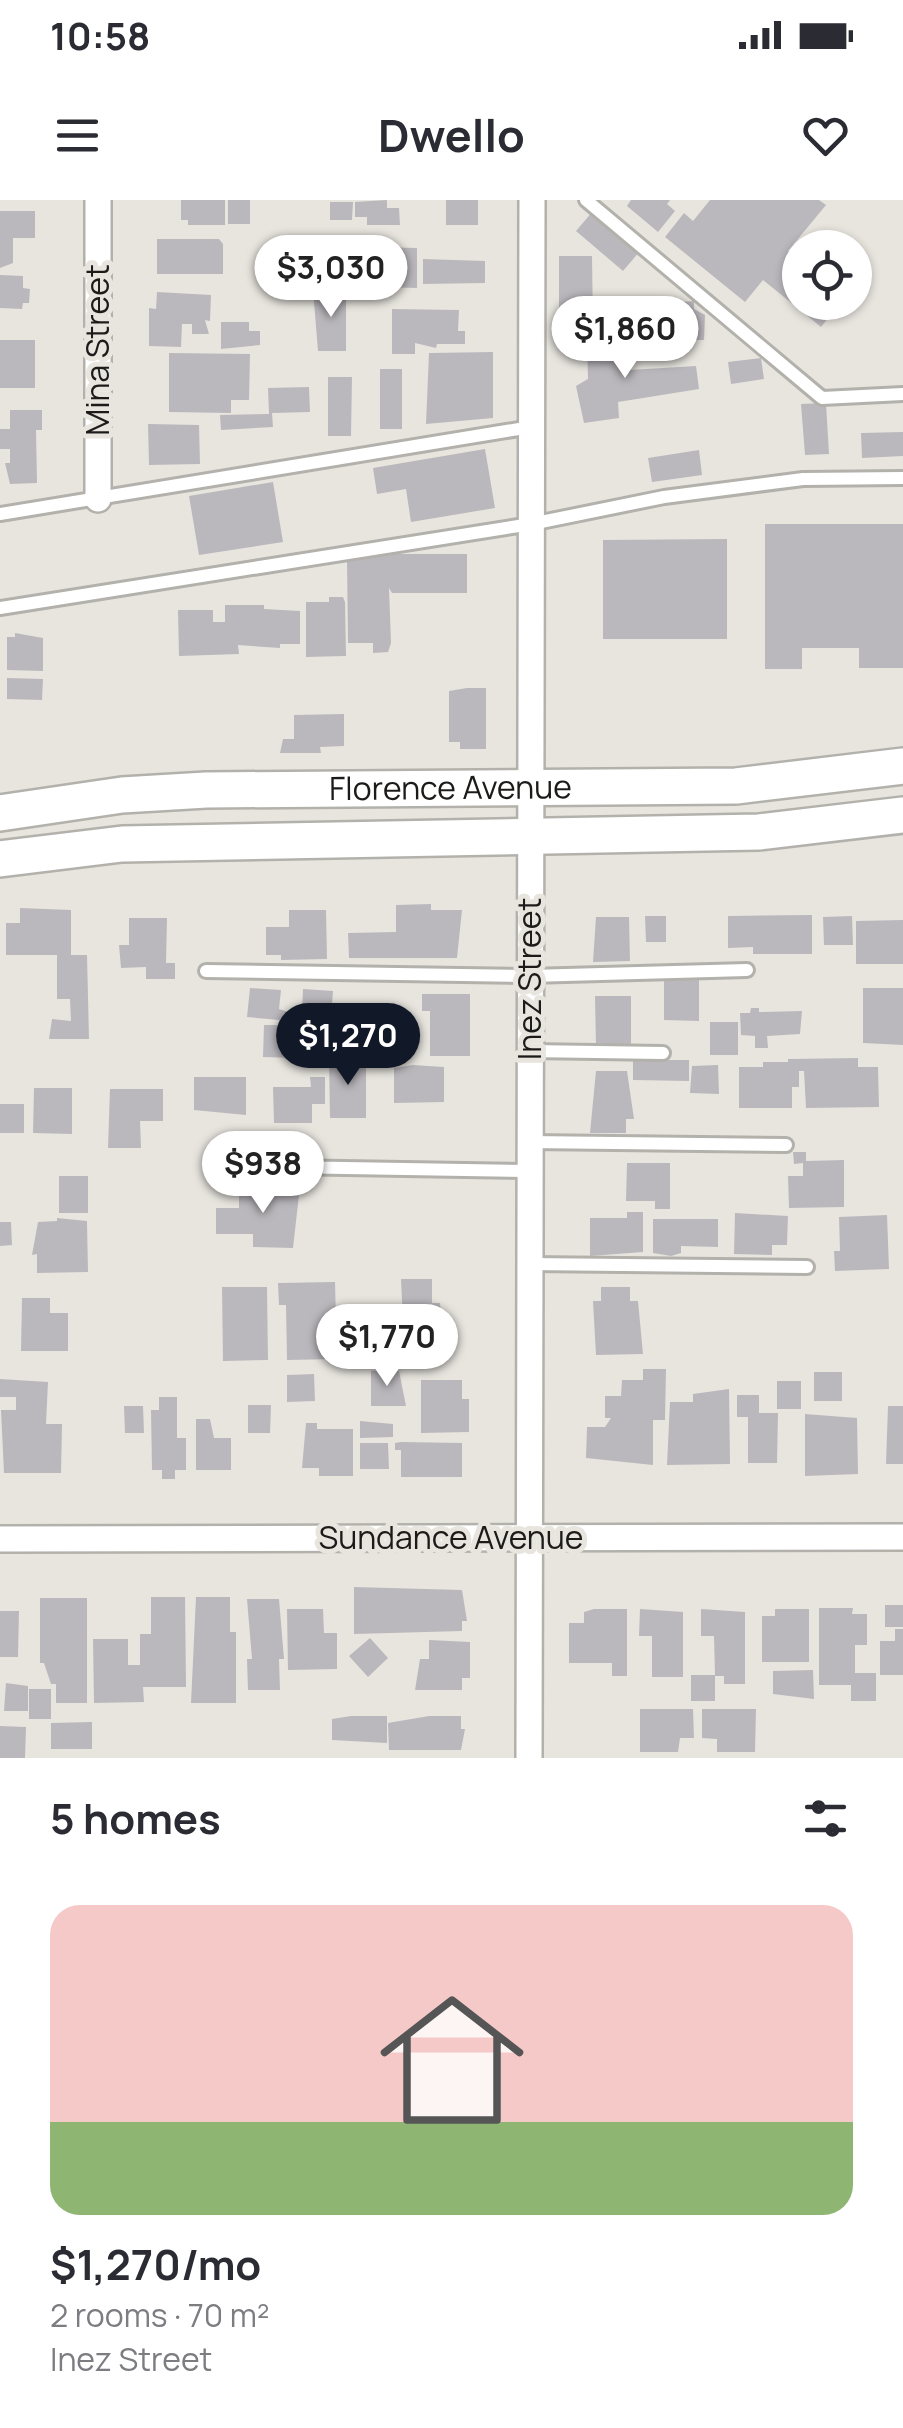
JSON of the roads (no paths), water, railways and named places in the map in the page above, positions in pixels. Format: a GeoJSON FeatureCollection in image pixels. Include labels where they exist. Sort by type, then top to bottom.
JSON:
{"type":"FeatureCollection","features":[{"type":"Feature","properties":{"kind":"main road","name":"Florence Avenue"},"geometry":{"type":"LineString","coordinates":[[0,813],[122,796],[206,790],[736,786],[903,766]]}},
{"type":"Feature","properties":{"kind":"main road","name":"Florence Avenue"},"geometry":{"type":"LineString","coordinates":[[0,859],[122,844],[759,832],[903,815]]}},
{"type":"Feature","properties":{"kind":"street","name":"Mina Street"},"geometry":{"type":"LineString","coordinates":[[98,200],[98,499]]}},
{"type":"Feature","properties":{"kind":"street","name":"Inez Street"},"geometry":{"type":"LineString","coordinates":[[529,1758],[532,200]]}},
{"type":"Feature","properties":{"kind":"street","name":"Sundance Avenue"},"geometry":{"type":"LineString","coordinates":[[0,1539],[903,1537]]}},
{"type":"Feature","properties":{"kind":"lane"},"geometry":{"type":"LineString","coordinates":[[586,200],[822,398],[903,394]]}},
{"type":"Feature","properties":{"kind":"lane"},"geometry":{"type":"LineString","coordinates":[[0,514],[531,428]]}},
{"type":"Feature","properties":{"kind":"lane"},"geometry":{"type":"LineString","coordinates":[[0,608],[531,524],[664,497],[804,479],[903,478]]}},
{"type":"Feature","properties":{"kind":"lane"},"geometry":{"type":"LineString","coordinates":[[206,971],[530,976],[747,970]]}},
{"type":"Feature","properties":{"kind":"lane"},"geometry":{"type":"LineString","coordinates":[[530,1051],[663,1053]]}},
{"type":"Feature","properties":{"kind":"lane"},"geometry":{"type":"LineString","coordinates":[[530,1142],[786,1145]]}},
{"type":"Feature","properties":{"kind":"lane"},"geometry":{"type":"LineString","coordinates":[[222,1166],[530,1170]]}},
{"type":"Feature","properties":{"kind":"lane"},"geometry":{"type":"LineString","coordinates":[[530,1264],[807,1267]]}}]}
